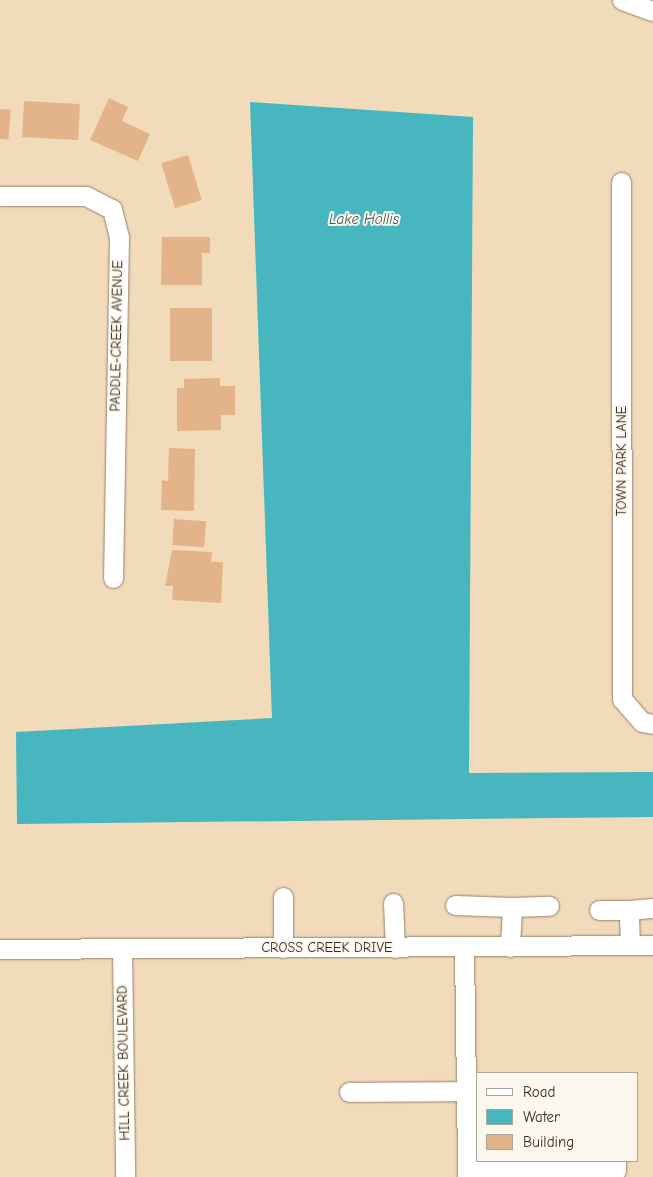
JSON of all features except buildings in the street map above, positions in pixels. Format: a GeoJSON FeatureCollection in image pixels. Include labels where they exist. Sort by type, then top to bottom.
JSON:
{"type":"FeatureCollection","features":[{"type":"Feature","properties":{"kind":"street"},"geometry":{"type":"LineString","coordinates":[[622,0],[653,11]]}},
{"type":"Feature","properties":{"kind":"street","name":"TOWN PARK LANE"},"geometry":{"type":"LineString","coordinates":[[621,182],[622,700],[642,722],[653,724]]}},
{"type":"Feature","properties":{"kind":"street","name":"PADDLE-CREEK AVENUE"},"geometry":{"type":"LineString","coordinates":[[0,196],[86,196],[112,209],[119,237],[113,578]]}},
{"type":"Feature","properties":{"kind":"street"},"geometry":{"type":"LineString","coordinates":[[283,897],[283,948]]}},
{"type":"Feature","properties":{"kind":"street"},"geometry":{"type":"LineString","coordinates":[[393,903],[395,948]]}},
{"type":"Feature","properties":{"kind":"street"},"geometry":{"type":"LineString","coordinates":[[455,905],[549,906]]}},
{"type":"Feature","properties":{"kind":"street"},"geometry":{"type":"LineString","coordinates":[[510,947],[512,907]]}},
{"type":"Feature","properties":{"kind":"street"},"geometry":{"type":"LineString","coordinates":[[599,910],[653,908]]}},
{"type":"Feature","properties":{"kind":"street"},"geometry":{"type":"LineString","coordinates":[[629,910],[630,946]]}},
{"type":"Feature","properties":{"kind":"street","name":"CROSS CREEK DRIVE"},"geometry":{"type":"LineString","coordinates":[[0,949],[464,948],[653,945]]}},
{"type":"Feature","properties":{"kind":"street","name":"HILL CREEK BOULEVARD"},"geometry":{"type":"LineString","coordinates":[[122,948],[126,1177]]}},
{"type":"Feature","properties":{"kind":"street"},"geometry":{"type":"LineString","coordinates":[[464,948],[471,1091],[467,1173],[616,1170],[616,1162]]}},
{"type":"Feature","properties":{"kind":"street"},"geometry":{"type":"LineString","coordinates":[[349,1092],[471,1091]]}},
{"type":"Feature","properties":{"kind":"water","name":"Lake Hollis"},"geometry":{"type":"Polygon","coordinates":[[[250,102],[473,117],[469,773],[653,772],[653,817],[17,824],[16,732],[272,718],[250,102]]]}}]}
